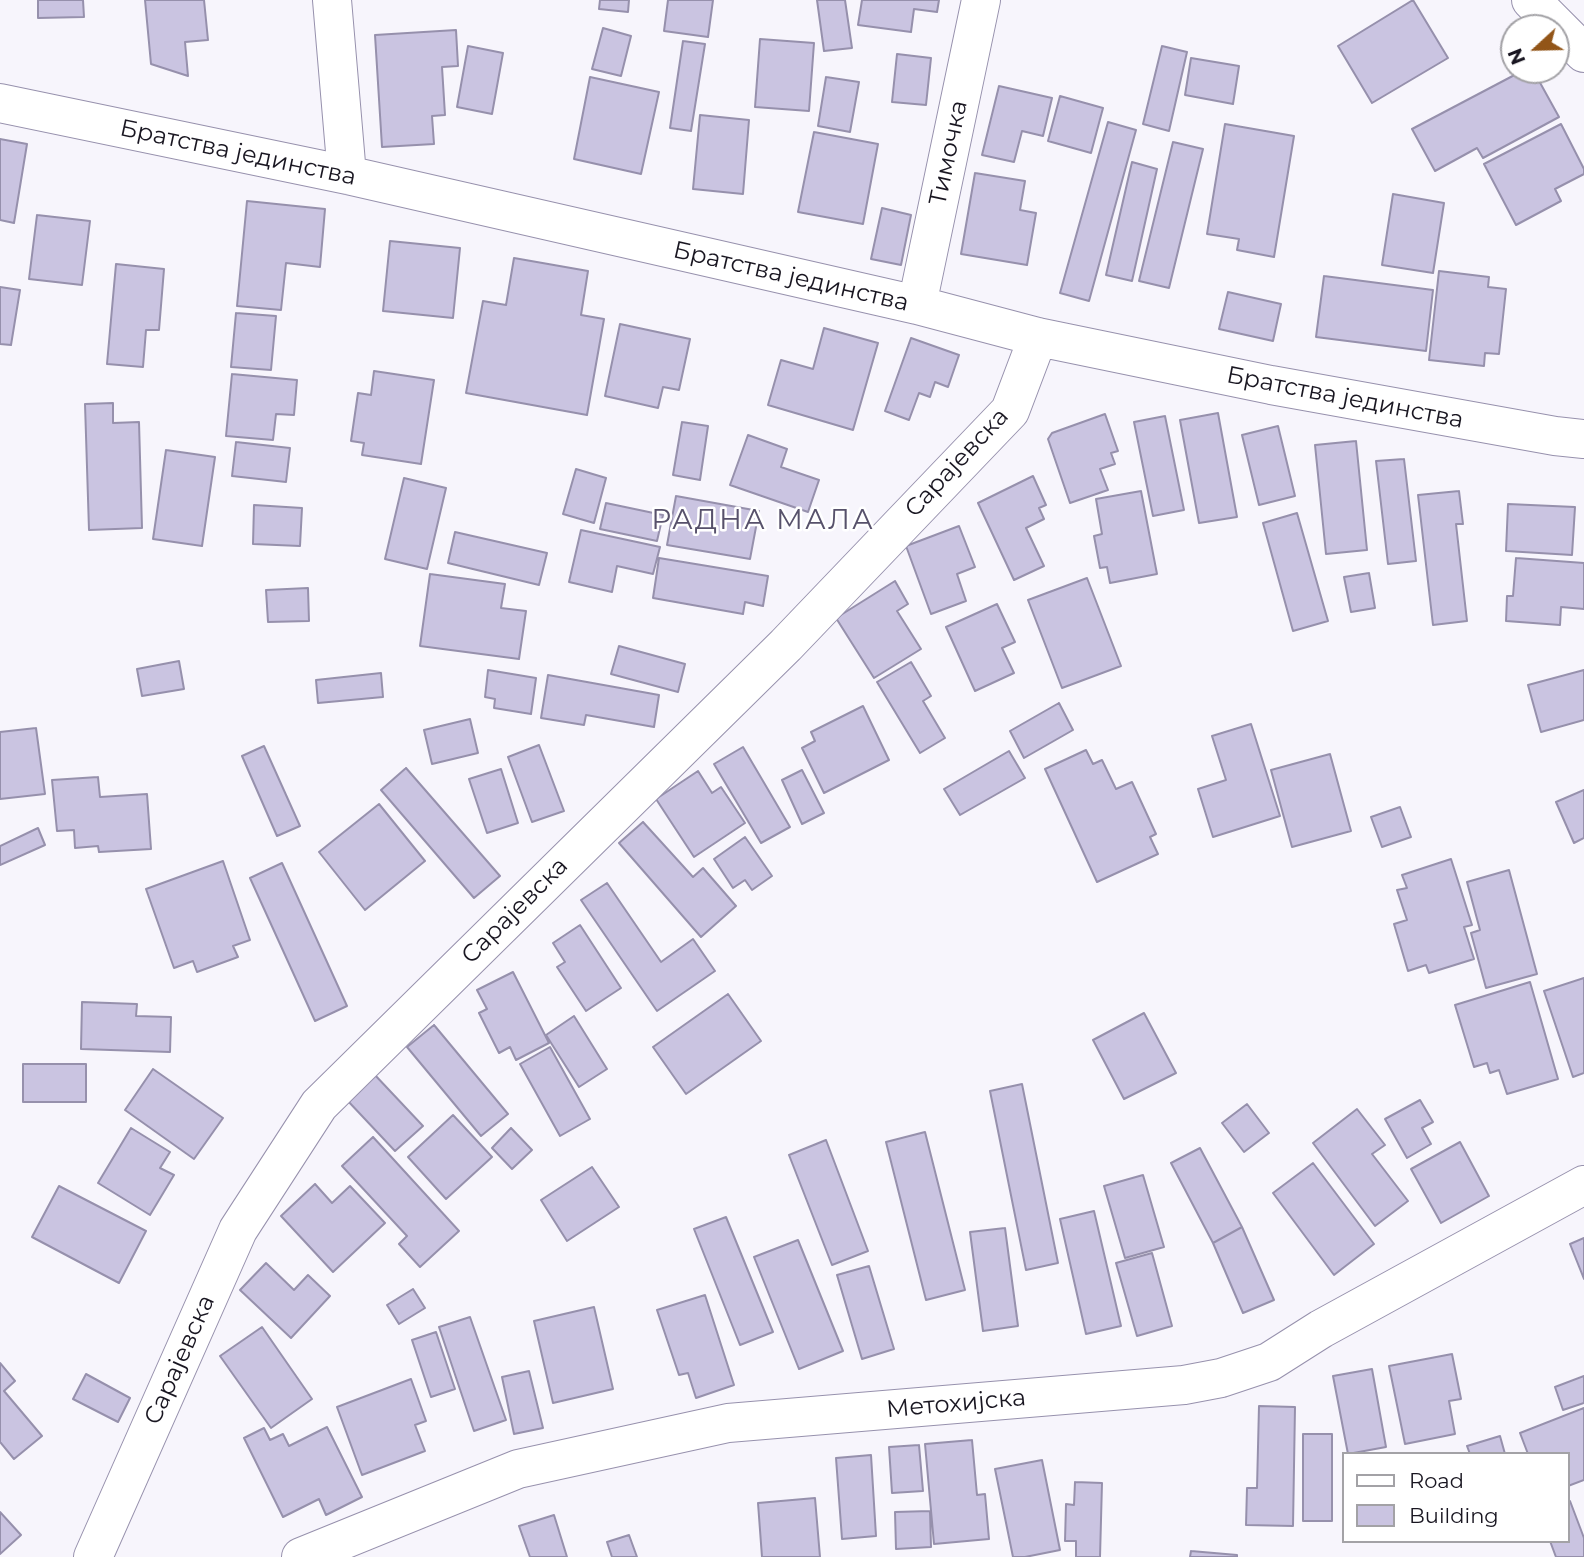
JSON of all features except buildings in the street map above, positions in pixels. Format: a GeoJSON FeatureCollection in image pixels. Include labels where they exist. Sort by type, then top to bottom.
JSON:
{"type":"FeatureCollection","features":[{"type":"Feature","properties":{"kind":"street"},"geometry":{"type":"LineString","coordinates":[[332,0],[347,175]]}},
{"type":"Feature","properties":{"kind":"street","name":"Тимочка"},"geometry":{"type":"LineString","coordinates":[[917,305],[981,0]]}},
{"type":"Feature","properties":{"kind":"street"},"geometry":{"type":"LineString","coordinates":[[1531,0],[1584,54]]}},
{"type":"Feature","properties":{"kind":"street","name":"Братства јединства"},"geometry":{"type":"LineString","coordinates":[[0,103],[347,175],[917,305],[1038,337],[1271,385],[1584,439]]}},
{"type":"Feature","properties":{"kind":"street","name":"Сарајевска"},"geometry":{"type":"LineString","coordinates":[[93,1557],[237,1230],[319,1105],[786,645],[1010,411],[1038,337]]}},
{"type":"Feature","properties":{"kind":"street","name":"Метохијска"},"geometry":{"type":"LineString","coordinates":[[301,1557],[518,1469],[728,1423],[1184,1385],[1221,1378],[1269,1362],[1321,1329],[1584,1185]]}},
{"type":"Feature","properties":{"kind":"district","name":"РАДНА МАЛА"},"geometry":{"type":"Point","coordinates":[763,521]}}]}
